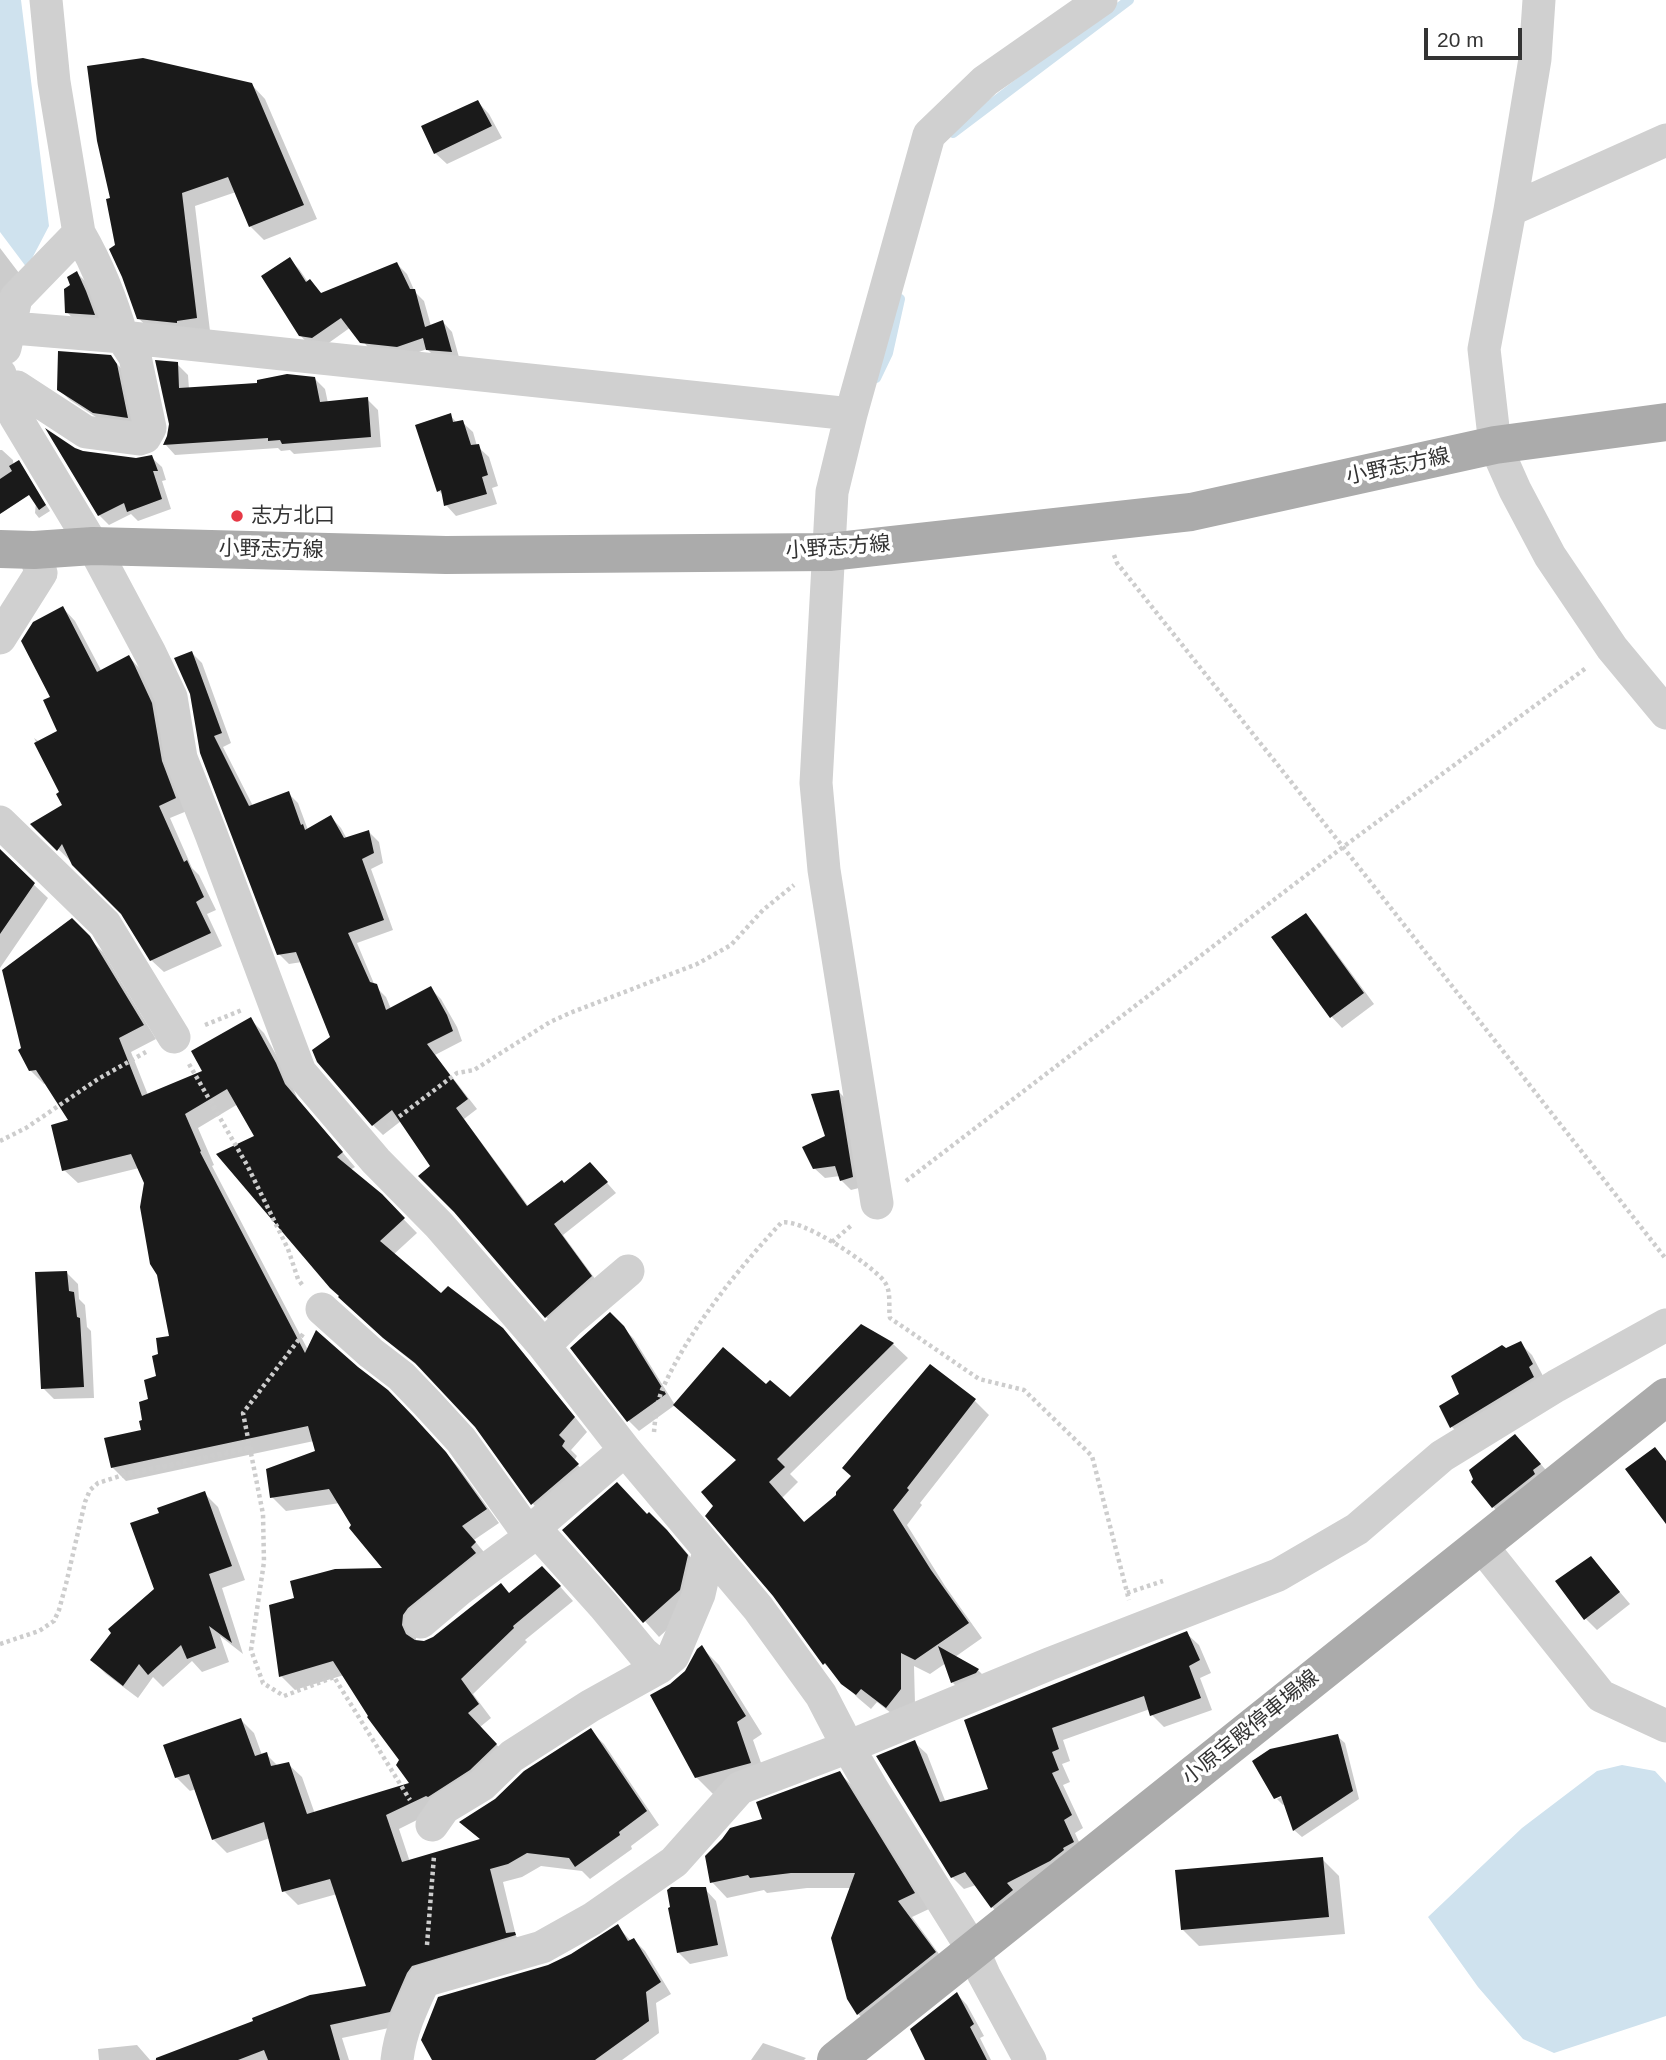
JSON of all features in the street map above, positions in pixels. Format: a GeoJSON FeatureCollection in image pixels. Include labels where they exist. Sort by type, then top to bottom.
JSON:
{"type":"FeatureCollection","features":[{"type":"Feature","properties":{"kind":"main road","name":"小野志方線"},"geometry":{"type":"LineString","coordinates":[[17,549],[93,546],[446,555],[829,551],[1191,512],[1495,445],[1666,422]]}},
{"type":"Feature","properties":{"kind":"main road","name":"小原宝殿停車場線"},"geometry":{"type":"LineString","coordinates":[[836,2060],[1666,1397]]}},
{"type":"Feature","properties":{"kind":"street"},"geometry":{"type":"LineString","coordinates":[[1,377],[86,432],[139,439],[145,437],[150,428],[135,357],[122,337],[114,307],[91,253],[79,233],[54,82],[47,0]]}},
{"type":"Feature","properties":{"kind":"street"},"geometry":{"type":"LineString","coordinates":[[877,1203],[824,870],[816,783],[832,492],[851,414],[929,135],[985,81],[1101,0]]}},
{"type":"Feature","properties":{"kind":"street"},"geometry":{"type":"LineString","coordinates":[[1539,0],[1535,59],[1484,349],[1495,445],[1550,556],[1612,648],[1666,713]]}},
{"type":"Feature","properties":{"kind":"street"},"geometry":{"type":"LineString","coordinates":[[1510,210],[1666,140]]}},
{"type":"Feature","properties":{"kind":"street"},"geometry":{"type":"LineString","coordinates":[[79,233],[16,298],[4,328],[1,377],[15,416],[93,546],[171,696],[181,758],[300,1072],[362,1145],[439,1225],[544,1346],[635,1462],[758,1608],[821,1695],[848,1747],[973,1950],[1030,2060]]}},
{"type":"Feature","properties":{"kind":"street"},"geometry":{"type":"LineString","coordinates":[[4,328],[122,337],[851,414]]}},
{"type":"Feature","properties":{"kind":"street"},"geometry":{"type":"LineString","coordinates":[[0,638],[41,573],[17,549]]}},
{"type":"Feature","properties":{"kind":"street"},"geometry":{"type":"LineString","coordinates":[[0,822],[105,924],[174,1037]]}},
{"type":"Feature","properties":{"kind":"street"},"geometry":{"type":"LineString","coordinates":[[544,1346],[628,1271]]}},
{"type":"Feature","properties":{"kind":"street"},"geometry":{"type":"LineString","coordinates":[[322,1309],[401,1376],[428,1403],[461,1440],[520,1524],[544,1539],[643,1653],[660,1667]]}},
{"type":"Feature","properties":{"kind":"street"},"geometry":{"type":"LineString","coordinates":[[397,2060],[408,2016],[424,1981],[542,1947],[592,1919],[674,1862],[740,1788],[1278,1575],[1357,1529],[1442,1456],[1556,1386],[1666,1325]]}},
{"type":"Feature","properties":{"kind":"street"},"geometry":{"type":"LineString","coordinates":[[421,1622],[460,1588],[529,1538],[532,1532],[635,1462]]}},
{"type":"Feature","properties":{"kind":"street"},"geometry":{"type":"LineString","coordinates":[[1480,1544],[1601,1696],[1666,1727]]}},
{"type":"Feature","properties":{"kind":"street"},"geometry":{"type":"LineString","coordinates":[[432,1825],[444,1808],[482,1785],[512,1756],[596,1702],[660,1667],[673,1656],[699,1594],[709,1550]]}},
{"type":"Feature","properties":{"kind":"path"},"geometry":{"type":"LineString","coordinates":[[1113,520],[1112,550],[1117,563],[1666,1259]]}},
{"type":"Feature","properties":{"kind":"path"},"geometry":{"type":"LineString","coordinates":[[832,1242],[877,1203],[1343,847],[1612,648]]}},
{"type":"Feature","properties":{"kind":"path"},"geometry":{"type":"LineString","coordinates":[[362,1145],[457,1073],[474,1069],[550,1022],[697,964],[731,945],[763,910],[794,885],[824,870]]}},
{"type":"Feature","properties":{"kind":"path"},"geometry":{"type":"LineString","coordinates":[[0,1141],[26,1128],[99,1079],[174,1037],[272,999]]}},
{"type":"Feature","properties":{"kind":"path"},"geometry":{"type":"LineString","coordinates":[[174,1037],[247,1164],[288,1249],[298,1279],[322,1309],[243,1413],[263,1514],[264,1562],[251,1650],[263,1683],[284,1696],[334,1677],[417,1810],[432,1825],[434,1852],[424,1981]]}},
{"type":"Feature","properties":{"kind":"path"},"geometry":{"type":"LineString","coordinates":[[635,1462],[653,1454],[655,1421],[661,1392],[718,1297],[780,1223],[786,1221],[803,1226],[832,1242],[884,1281],[889,1290],[890,1318],[979,1379],[1024,1390],[1092,1456],[1137,1630]]}},
{"type":"Feature","properties":{"kind":"path"},"geometry":{"type":"LineString","coordinates":[[0,1644],[39,1631],[54,1621],[66,1584],[85,1502],[90,1490],[98,1483],[251,1448]]}},
{"type":"Feature","properties":{"kind":"path"},"geometry":{"type":"LineString","coordinates":[[1127,1593],[1166,1580]]}},
{"type":"Feature","properties":{"kind":"water"},"geometry":{"type":"Polygon","coordinates":[[[0,0],[21,0],[49,226],[27,268],[0,232],[0,0]]]}},
{"type":"Feature","properties":{"kind":"water"},"geometry":{"type":"Polygon","coordinates":[[[1622,1765],[1655,1771],[1666,1783],[1666,2016],[1554,2053],[1523,2039],[1478,1987],[1428,1917],[1522,1828],[1597,1771],[1622,1765]]]}},
{"type":"Feature","properties":{"kind":"building"},"geometry":{"type":"Polygon","coordinates":[[[143,58],[252,83],[304,205],[249,227],[228,177],[182,193],[197,318],[177,323],[137,319],[109,249],[115,245],[106,199],[110,198],[97,141],[87,66],[143,58]]]}},
{"type":"Feature","properties":{"kind":"building"},"geometry":{"type":"Polygon","coordinates":[[[478,100],[492,126],[434,154],[421,126],[478,100]]]}},
{"type":"Feature","properties":{"kind":"building"},"geometry":{"type":"Polygon","coordinates":[[[290,257],[306,282],[310,279],[321,293],[397,262],[410,289],[415,289],[425,327],[443,320],[452,352],[426,350],[423,338],[397,347],[360,343],[341,318],[312,338],[299,336],[261,276],[290,257]]]}},
{"type":"Feature","properties":{"kind":"building"},"geometry":{"type":"Polygon","coordinates":[[[77,271],[95,315],[65,313],[64,289],[70,285],[67,277],[77,271]]]}},
{"type":"Feature","properties":{"kind":"building"},"geometry":{"type":"Polygon","coordinates":[[[58,351],[111,355],[117,364],[128,418],[93,413],[57,390],[58,351]]]}},
{"type":"Feature","properties":{"kind":"building"},"geometry":{"type":"Polygon","coordinates":[[[155,360],[178,362],[179,388],[257,383],[257,380],[287,374],[315,377],[320,402],[368,397],[371,437],[282,444],[280,440],[268,441],[268,438],[163,445],[169,424],[155,360]]]}},
{"type":"Feature","properties":{"kind":"building"},"geometry":{"type":"Polygon","coordinates":[[[451,413],[453,422],[463,420],[471,445],[479,444],[488,475],[482,477],[487,494],[444,506],[441,490],[437,492],[415,425],[451,413]]]}},
{"type":"Feature","properties":{"kind":"building"},"geometry":{"type":"Polygon","coordinates":[[[45,428],[83,451],[136,458],[152,455],[158,471],[153,471],[162,499],[127,512],[124,503],[98,516],[45,428]]]}},
{"type":"Feature","properties":{"kind":"building"},"geometry":{"type":"Polygon","coordinates":[[[19,460],[46,505],[39,510],[29,495],[0,514],[0,479],[12,471],[9,466],[19,460]]]}},
{"type":"Feature","properties":{"kind":"building"},"geometry":{"type":"Polygon","coordinates":[[[63,606],[97,672],[129,655],[133,662],[152,703],[162,761],[176,798],[159,806],[184,862],[187,860],[204,897],[196,902],[211,933],[150,961],[121,914],[72,865],[62,844],[57,851],[30,824],[62,805],[56,794],[59,792],[34,743],[57,731],[43,700],[50,697],[21,641],[33,622],[63,606]]]}},
{"type":"Feature","properties":{"kind":"building"},"geometry":{"type":"Polygon","coordinates":[[[192,651],[222,733],[214,736],[249,806],[289,791],[305,830],[331,815],[344,838],[369,830],[374,853],[362,859],[384,920],[348,933],[370,982],[377,984],[386,1010],[431,986],[453,1031],[427,1044],[468,1099],[456,1108],[527,1206],[562,1180],[564,1183],[590,1162],[608,1182],[554,1224],[592,1276],[545,1318],[454,1212],[418,1176],[430,1166],[392,1110],[372,1126],[317,1062],[312,1050],[330,1037],[296,952],[277,955],[200,753],[190,694],[174,658],[192,651]]]}},
{"type":"Feature","properties":{"kind":"building"},"geometry":{"type":"Polygon","coordinates":[[[0,849],[35,883],[0,934],[0,849]]]}},
{"type":"Feature","properties":{"kind":"building"},"geometry":{"type":"Polygon","coordinates":[[[1306,913],[1364,993],[1330,1018],[1271,937],[1306,913]]]}},
{"type":"Feature","properties":{"kind":"building"},"geometry":{"type":"Polygon","coordinates":[[[72,918],[90,936],[144,1025],[119,1038],[142,1096],[202,1071],[191,1051],[251,1017],[285,1084],[343,1152],[337,1157],[382,1194],[405,1218],[380,1241],[441,1293],[448,1286],[503,1328],[575,1417],[559,1435],[565,1441],[562,1446],[579,1464],[531,1505],[475,1427],[415,1363],[338,1297],[216,1154],[254,1136],[227,1089],[185,1114],[200,1152],[305,1353],[316,1330],[388,1390],[446,1452],[487,1509],[462,1526],[476,1542],[471,1547],[476,1553],[408,1608],[403,1615],[402,1625],[406,1634],[415,1640],[424,1641],[433,1637],[501,1583],[509,1593],[542,1566],[561,1586],[513,1626],[514,1628],[461,1679],[479,1704],[468,1713],[497,1744],[470,1770],[428,1797],[386,1815],[402,1862],[480,1839],[459,1822],[495,1799],[524,1771],[591,1728],[647,1811],[619,1832],[620,1835],[575,1867],[569,1858],[527,1853],[508,1864],[490,1869],[506,1933],[515,1932],[516,1935],[412,1966],[390,2012],[330,2025],[340,2060],[268,2060],[264,2050],[238,2060],[156,2060],[310,1995],[366,1986],[330,1879],[282,1892],[264,1822],[212,1840],[189,1774],[175,1778],[163,1745],[241,1718],[255,1756],[267,1752],[271,1766],[289,1762],[307,1814],[409,1783],[396,1765],[399,1760],[367,1717],[333,1661],[279,1677],[269,1605],[294,1598],[290,1581],[335,1569],[382,1568],[349,1528],[351,1525],[329,1489],[270,1498],[266,1469],[315,1451],[308,1426],[111,1468],[104,1438],[141,1430],[139,1402],[148,1399],[144,1380],[156,1376],[152,1356],[158,1354],[156,1338],[169,1336],[157,1275],[150,1264],[140,1207],[144,1183],[131,1154],[62,1171],[51,1125],[68,1120],[36,1070],[29,1071],[18,1050],[21,1048],[2,970],[72,918]]]}},
{"type":"Feature","properties":{"kind":"building"},"geometry":{"type":"Polygon","coordinates":[[[839,1090],[853,1177],[840,1181],[835,1166],[813,1169],[802,1147],[825,1136],[811,1094],[839,1090]]]}},
{"type":"Feature","properties":{"kind":"building"},"geometry":{"type":"Polygon","coordinates":[[[67,1271],[69,1291],[74,1292],[77,1317],[80,1318],[84,1387],[41,1389],[35,1272],[67,1271]]]}},
{"type":"Feature","properties":{"kind":"building"},"geometry":{"type":"Polygon","coordinates":[[[610,1312],[624,1326],[666,1394],[627,1422],[570,1348],[610,1312]]]}},
{"type":"Feature","properties":{"kind":"building"},"geometry":{"type":"Polygon","coordinates":[[[861,1324],[894,1343],[777,1459],[785,1467],[769,1482],[804,1522],[836,1495],[851,1476],[842,1468],[930,1364],[976,1399],[893,1510],[969,1623],[915,1660],[901,1653],[901,1689],[886,1708],[861,1689],[856,1695],[841,1684],[825,1663],[823,1665],[773,1596],[705,1516],[713,1506],[701,1492],[736,1460],[673,1405],[723,1347],[766,1384],[770,1380],[790,1397],[861,1324]]]}},
{"type":"Feature","properties":{"kind":"building"},"geometry":{"type":"Polygon","coordinates":[[[1521,1341],[1533,1364],[1529,1367],[1534,1377],[1450,1428],[1439,1406],[1459,1394],[1451,1376],[1502,1345],[1506,1348],[1521,1341]]]}},
{"type":"Feature","properties":{"kind":"building"},"geometry":{"type":"Polygon","coordinates":[[[1515,1434],[1541,1464],[1533,1470],[1535,1474],[1492,1508],[1471,1482],[1473,1479],[1469,1470],[1515,1434]]]}},
{"type":"Feature","properties":{"kind":"building"},"geometry":{"type":"Polygon","coordinates":[[[1655,1447],[1666,1461],[1666,1524],[1625,1469],[1655,1447]]]}},
{"type":"Feature","properties":{"kind":"building"},"geometry":{"type":"Polygon","coordinates":[[[617,1482],[647,1514],[649,1512],[667,1530],[688,1555],[680,1590],[643,1623],[562,1530],[617,1482]]]}},
{"type":"Feature","properties":{"kind":"building"},"geometry":{"type":"Polygon","coordinates":[[[205,1491],[232,1566],[209,1574],[232,1643],[209,1626],[216,1648],[187,1659],[181,1645],[148,1675],[139,1664],[123,1686],[90,1660],[111,1633],[108,1629],[154,1589],[130,1523],[159,1513],[157,1508],[205,1491]]]}},
{"type":"Feature","properties":{"kind":"building"},"geometry":{"type":"Polygon","coordinates":[[[1591,1556],[1620,1592],[1584,1620],[1555,1581],[1591,1556]]]}},
{"type":"Feature","properties":{"kind":"building"},"geometry":{"type":"Polygon","coordinates":[[[1187,1631],[1200,1660],[1189,1666],[1201,1698],[1150,1716],[1144,1696],[1052,1728],[1059,1749],[1052,1752],[1059,1770],[1052,1773],[1072,1815],[1064,1820],[1074,1842],[1063,1848],[1064,1850],[1050,1861],[1007,1883],[1013,1890],[991,1908],[965,1872],[951,1878],[876,1756],[915,1740],[940,1802],[988,1789],[964,1720],[1187,1631]]]}},
{"type":"Feature","properties":{"kind":"building"},"geometry":{"type":"Polygon","coordinates":[[[702,1645],[746,1716],[737,1722],[751,1763],[695,1778],[650,1695],[670,1684],[685,1671],[702,1645]]]}},
{"type":"Feature","properties":{"kind":"building"},"geometry":{"type":"Polygon","coordinates":[[[938,1646],[979,1669],[976,1673],[951,1683],[938,1646]]]}},
{"type":"Feature","properties":{"kind":"building"},"geometry":{"type":"Polygon","coordinates":[[[1338,1734],[1353,1791],[1293,1831],[1281,1796],[1274,1799],[1252,1761],[1270,1749],[1338,1734]]]}},
{"type":"Feature","properties":{"kind":"building"},"geometry":{"type":"Polygon","coordinates":[[[840,1771],[915,1893],[898,1901],[936,1952],[857,2015],[847,1999],[831,1938],[855,1873],[791,1873],[750,1878],[748,1875],[710,1883],[705,1856],[730,1828],[762,1819],[756,1802],[840,1771]]]}},
{"type":"Feature","properties":{"kind":"building"},"geometry":{"type":"Polygon","coordinates":[[[1323,1857],[1329,1917],[1181,1930],[1175,1870],[1323,1857]]]}},
{"type":"Feature","properties":{"kind":"building"},"geometry":{"type":"Polygon","coordinates":[[[671,1887],[706,1887],[718,1945],[677,1953],[668,1908],[667,1890],[671,1887]]]}},
{"type":"Feature","properties":{"kind":"building"},"geometry":{"type":"Polygon","coordinates":[[[618,1924],[628,1941],[634,1938],[661,1982],[646,1992],[649,2021],[595,2060],[432,2060],[421,2040],[438,1997],[548,1965],[571,1954],[618,1924]]]}},
{"type":"Feature","properties":{"kind":"building"},"geometry":{"type":"Polygon","coordinates":[[[957,1992],[974,2024],[970,2027],[987,2060],[925,2060],[910,2029],[957,1992]]]}},
{"type":"Feature","properties":{"kind":"waterway"},"geometry":{"type":"LineString","coordinates":[[953,133],[1129,0]]}},
{"type":"Feature","properties":{"kind":"waterway"},"geometry":{"type":"LineString","coordinates":[[876,378],[888,353],[900,299]]}},
{"type":"Feature","properties":{"kind":"place","name":"志方北口"},"geometry":{"type":"Point","coordinates":[237,516]}}]}
